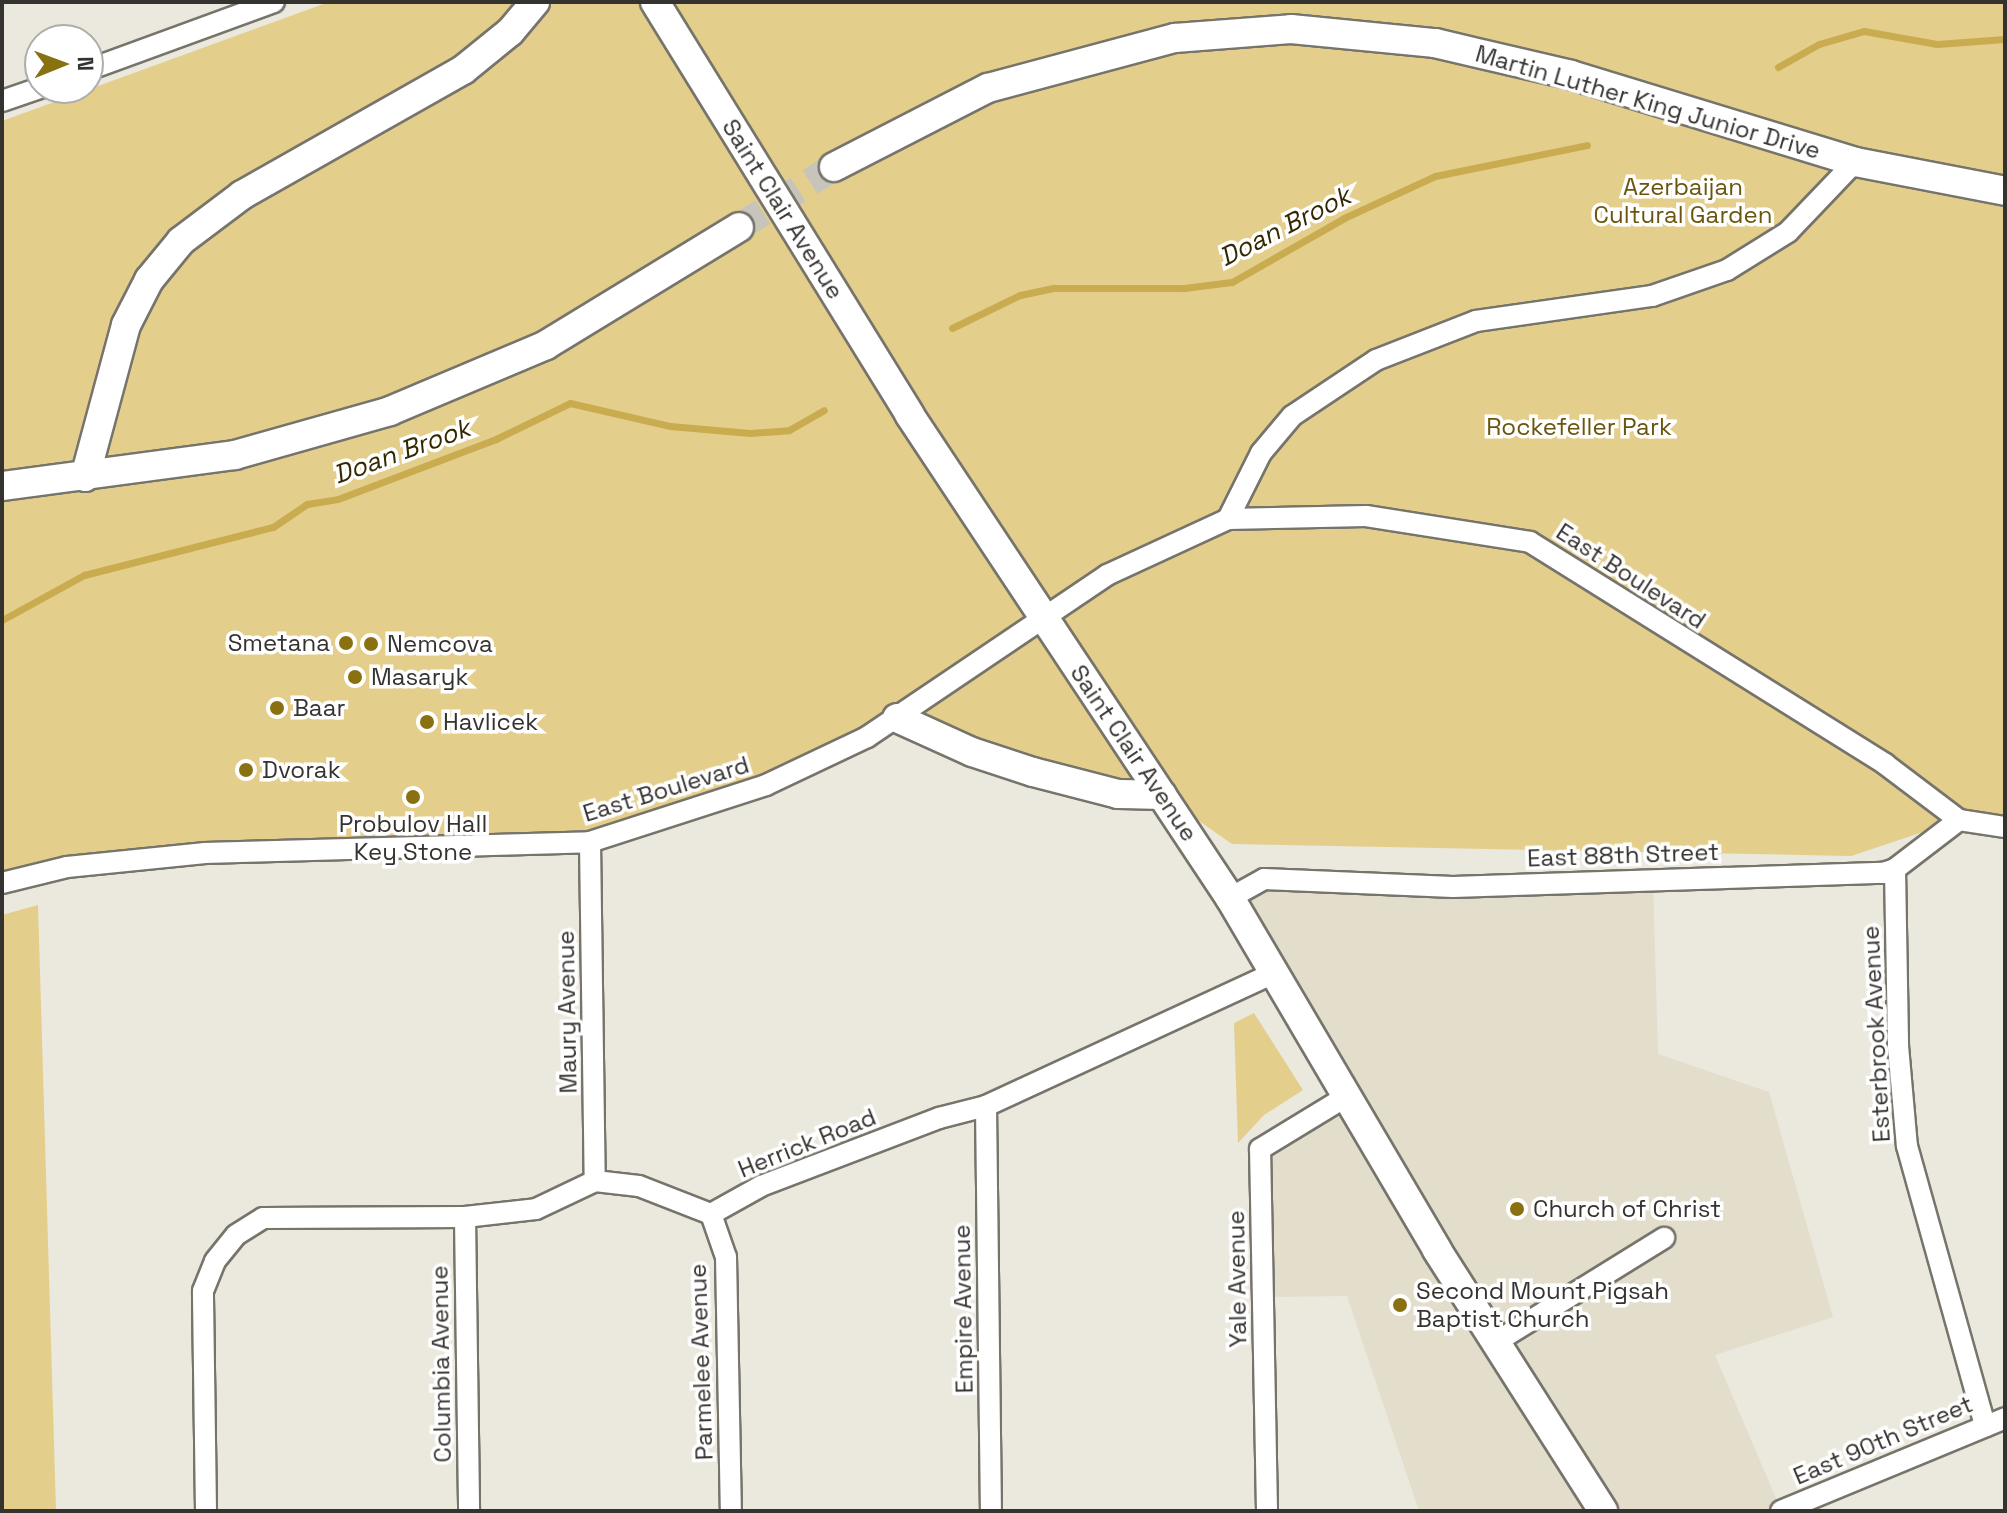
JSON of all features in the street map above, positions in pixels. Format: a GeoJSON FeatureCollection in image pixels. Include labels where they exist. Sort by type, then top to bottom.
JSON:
{"type":"FeatureCollection","features":[{"type":"Feature","properties":{"kind":"main road"},"geometry":{"type":"LineString","coordinates":[[85,477],[126,325],[149,280],[181,241],[242,195],[463,70],[503,39],[535,2]]}},
{"type":"Feature","properties":{"kind":"main road","name":"Saint Clair Avenue"},"geometry":{"type":"LineString","coordinates":[[655,2],[909,414],[1230,898],[1496,1342],[1603,1511]]}},
{"type":"Feature","properties":{"kind":"main road","name":"Martin Luther King Junior Drive"},"geometry":{"type":"LineString","coordinates":[[834,167],[988,88],[1175,38],[1291,29],[1435,43],[1556,72],[1855,162],[2005,191]]}},
{"type":"Feature","properties":{"kind":"main road"},"geometry":{"type":"LineString","coordinates":[[2,486],[235,455],[300,440],[451,390],[578,328],[739,227]]}},
{"type":"Feature","properties":{"kind":"main road"},"geometry":{"type":"LineString","coordinates":[[897,718],[972,752],[1033,772],[1118,794],[1162,795]]}},
{"type":"Feature","properties":{"kind":"street"},"geometry":{"type":"LineString","coordinates":[[104,64],[274,2]]}},
{"type":"Feature","properties":{"kind":"street"},"geometry":{"type":"LineString","coordinates":[[2,101],[24,93]]}},
{"type":"Feature","properties":{"kind":"street"},"geometry":{"type":"LineString","coordinates":[[1228,519],[1261,453],[1280,428],[1325,391],[1376,360],[1476,321],[1652,296],[1727,270],[1788,232],[1855,162]]}},
{"type":"Feature","properties":{"kind":"street","name":"East Boulevard"},"geometry":{"type":"LineString","coordinates":[[2,883],[82,865],[205,853],[590,842],[766,785],[897,718],[1131,562],[1228,519],[1366,516],[1530,542],[1885,764],[1959,820]]}},
{"type":"Feature","properties":{"kind":"street"},"geometry":{"type":"LineString","coordinates":[[1895,869],[1959,820],[2005,827]]}},
{"type":"Feature","properties":{"kind":"street","name":"Maury Avenue"},"geometry":{"type":"LineString","coordinates":[[590,842],[595,1181]]}},
{"type":"Feature","properties":{"kind":"street","name":"East 88th Street"},"geometry":{"type":"LineString","coordinates":[[1230,898],[1264,879],[1453,887],[1895,869]]}},
{"type":"Feature","properties":{"kind":"street","name":"Esterbrook Avenue"},"geometry":{"type":"LineString","coordinates":[[1895,869],[1898,1046],[1907,1146],[1985,1426]]}},
{"type":"Feature","properties":{"kind":"street","name":"Herrick Road"},"geometry":{"type":"LineString","coordinates":[[711,1214],[761,1186],[939,1118],[986,1106],[1274,973]]}},
{"type":"Feature","properties":{"kind":"street","name":"Yale Avenue"},"geometry":{"type":"LineString","coordinates":[[1267,1511],[1260,1149],[1347,1096]]}},
{"type":"Feature","properties":{"kind":"street","name":"Empire Avenue"},"geometry":{"type":"LineString","coordinates":[[986,1106],[991,1511]]}},
{"type":"Feature","properties":{"kind":"street"},"geometry":{"type":"LineString","coordinates":[[206,1511],[203,1291],[215,1261],[236,1235],[263,1218],[465,1217],[536,1209],[595,1181],[639,1186],[711,1214]]}},
{"type":"Feature","properties":{"kind":"street","name":"Parmelee Avenue"},"geometry":{"type":"LineString","coordinates":[[711,1214],[726,1257],[731,1511]]}},
{"type":"Feature","properties":{"kind":"street","name":"Columbia Avenue"},"geometry":{"type":"LineString","coordinates":[[465,1217],[469,1511]]}},
{"type":"Feature","properties":{"kind":"street"},"geometry":{"type":"LineString","coordinates":[[1496,1342],[1664,1238]]}},
{"type":"Feature","properties":{"kind":"street","name":"East 90th Street"},"geometry":{"type":"LineString","coordinates":[[1781,1511],[2005,1418]]}},
{"type":"Feature","properties":{"kind":"shaded area"},"geometry":{"type":"Polygon","coordinates":[[[1264,879],[1653,880],[1658,1054],[1769,1092],[1833,1317],[1715,1355],[1781,1510],[1805,1501],[1811,1511],[1419,1511],[1347,1296],[1263,1297],[1260,1149],[1347,1096],[1230,898],[1264,879]]]}},
{"type":"Feature","properties":{"kind":"green space","name":"Rockefeller Park"},"geometry":{"type":"Polygon","coordinates":[[[329,2],[2005,2],[2005,826],[1959,820],[1851,856],[1232,844],[1162,795],[897,718],[694,811],[520,844],[127,858],[2,890],[2,121],[49,104],[104,104],[104,84],[329,2]]]}},
{"type":"Feature","properties":{"kind":"green space"},"geometry":{"type":"Polygon","coordinates":[[[38,905],[56,1511],[2,1511],[2,915],[38,905]]]}},
{"type":"Feature","properties":{"kind":"green space"},"geometry":{"type":"Polygon","coordinates":[[[1254,1013],[1303,1090],[1264,1115],[1238,1143],[1234,1023],[1254,1013]]]}},
{"type":"Feature","properties":{"kind":"waterway","name":"Doan Brook"},"geometry":{"type":"LineString","coordinates":[[1778,67],[1819,44],[1864,31],[1937,44],[2005,39]]}},
{"type":"Feature","properties":{"kind":"waterway","name":"Doan Brook"},"geometry":{"type":"LineString","coordinates":[[952,328],[1020,295],[1054,288],[1184,288],[1232,282],[1344,218],[1435,176],[1587,145]]}},
{"type":"Feature","properties":{"kind":"waterway","name":"Doan Brook"},"geometry":{"type":"LineString","coordinates":[[2,620],[84,575],[273,527],[307,504],[338,499],[496,439],[570,403],[670,426],[750,433],[789,430],[824,410]]}},
{"type":"Feature","properties":{"kind":"tunnel"},"geometry":{"type":"LineString","coordinates":[[739,227],[834,167]]}},
{"type":"Feature","properties":{"kind":"place","name":"Smetana"},"geometry":{"type":"Point","coordinates":[346,643]}},
{"type":"Feature","properties":{"kind":"place","name":"Nemcova"},"geometry":{"type":"Point","coordinates":[371,644]}},
{"type":"Feature","properties":{"kind":"place","name":"Masaryk"},"geometry":{"type":"Point","coordinates":[355,677]}},
{"type":"Feature","properties":{"kind":"place","name":"Baar"},"geometry":{"type":"Point","coordinates":[277,708]}},
{"type":"Feature","properties":{"kind":"place","name":"Havlicek"},"geometry":{"type":"Point","coordinates":[427,722]}},
{"type":"Feature","properties":{"kind":"place","name":"Dvorak"},"geometry":{"type":"Point","coordinates":[246,770]}},
{"type":"Feature","properties":{"kind":"place","name":"Probulov Hall Key Stone"},"geometry":{"type":"Point","coordinates":[413,797]}},
{"type":"Feature","properties":{"kind":"place","name":"Church of Christ"},"geometry":{"type":"Point","coordinates":[1517,1209]}},
{"type":"Feature","properties":{"kind":"place","name":"Second Mount Pigsah Baptist Church"},"geometry":{"type":"Point","coordinates":[1400,1305]}},
{"type":"Feature","properties":{"kind":"park label","name":"Azerbaijan Cultural Garden"},"geometry":{"type":"Point","coordinates":[1683,201]}}]}
